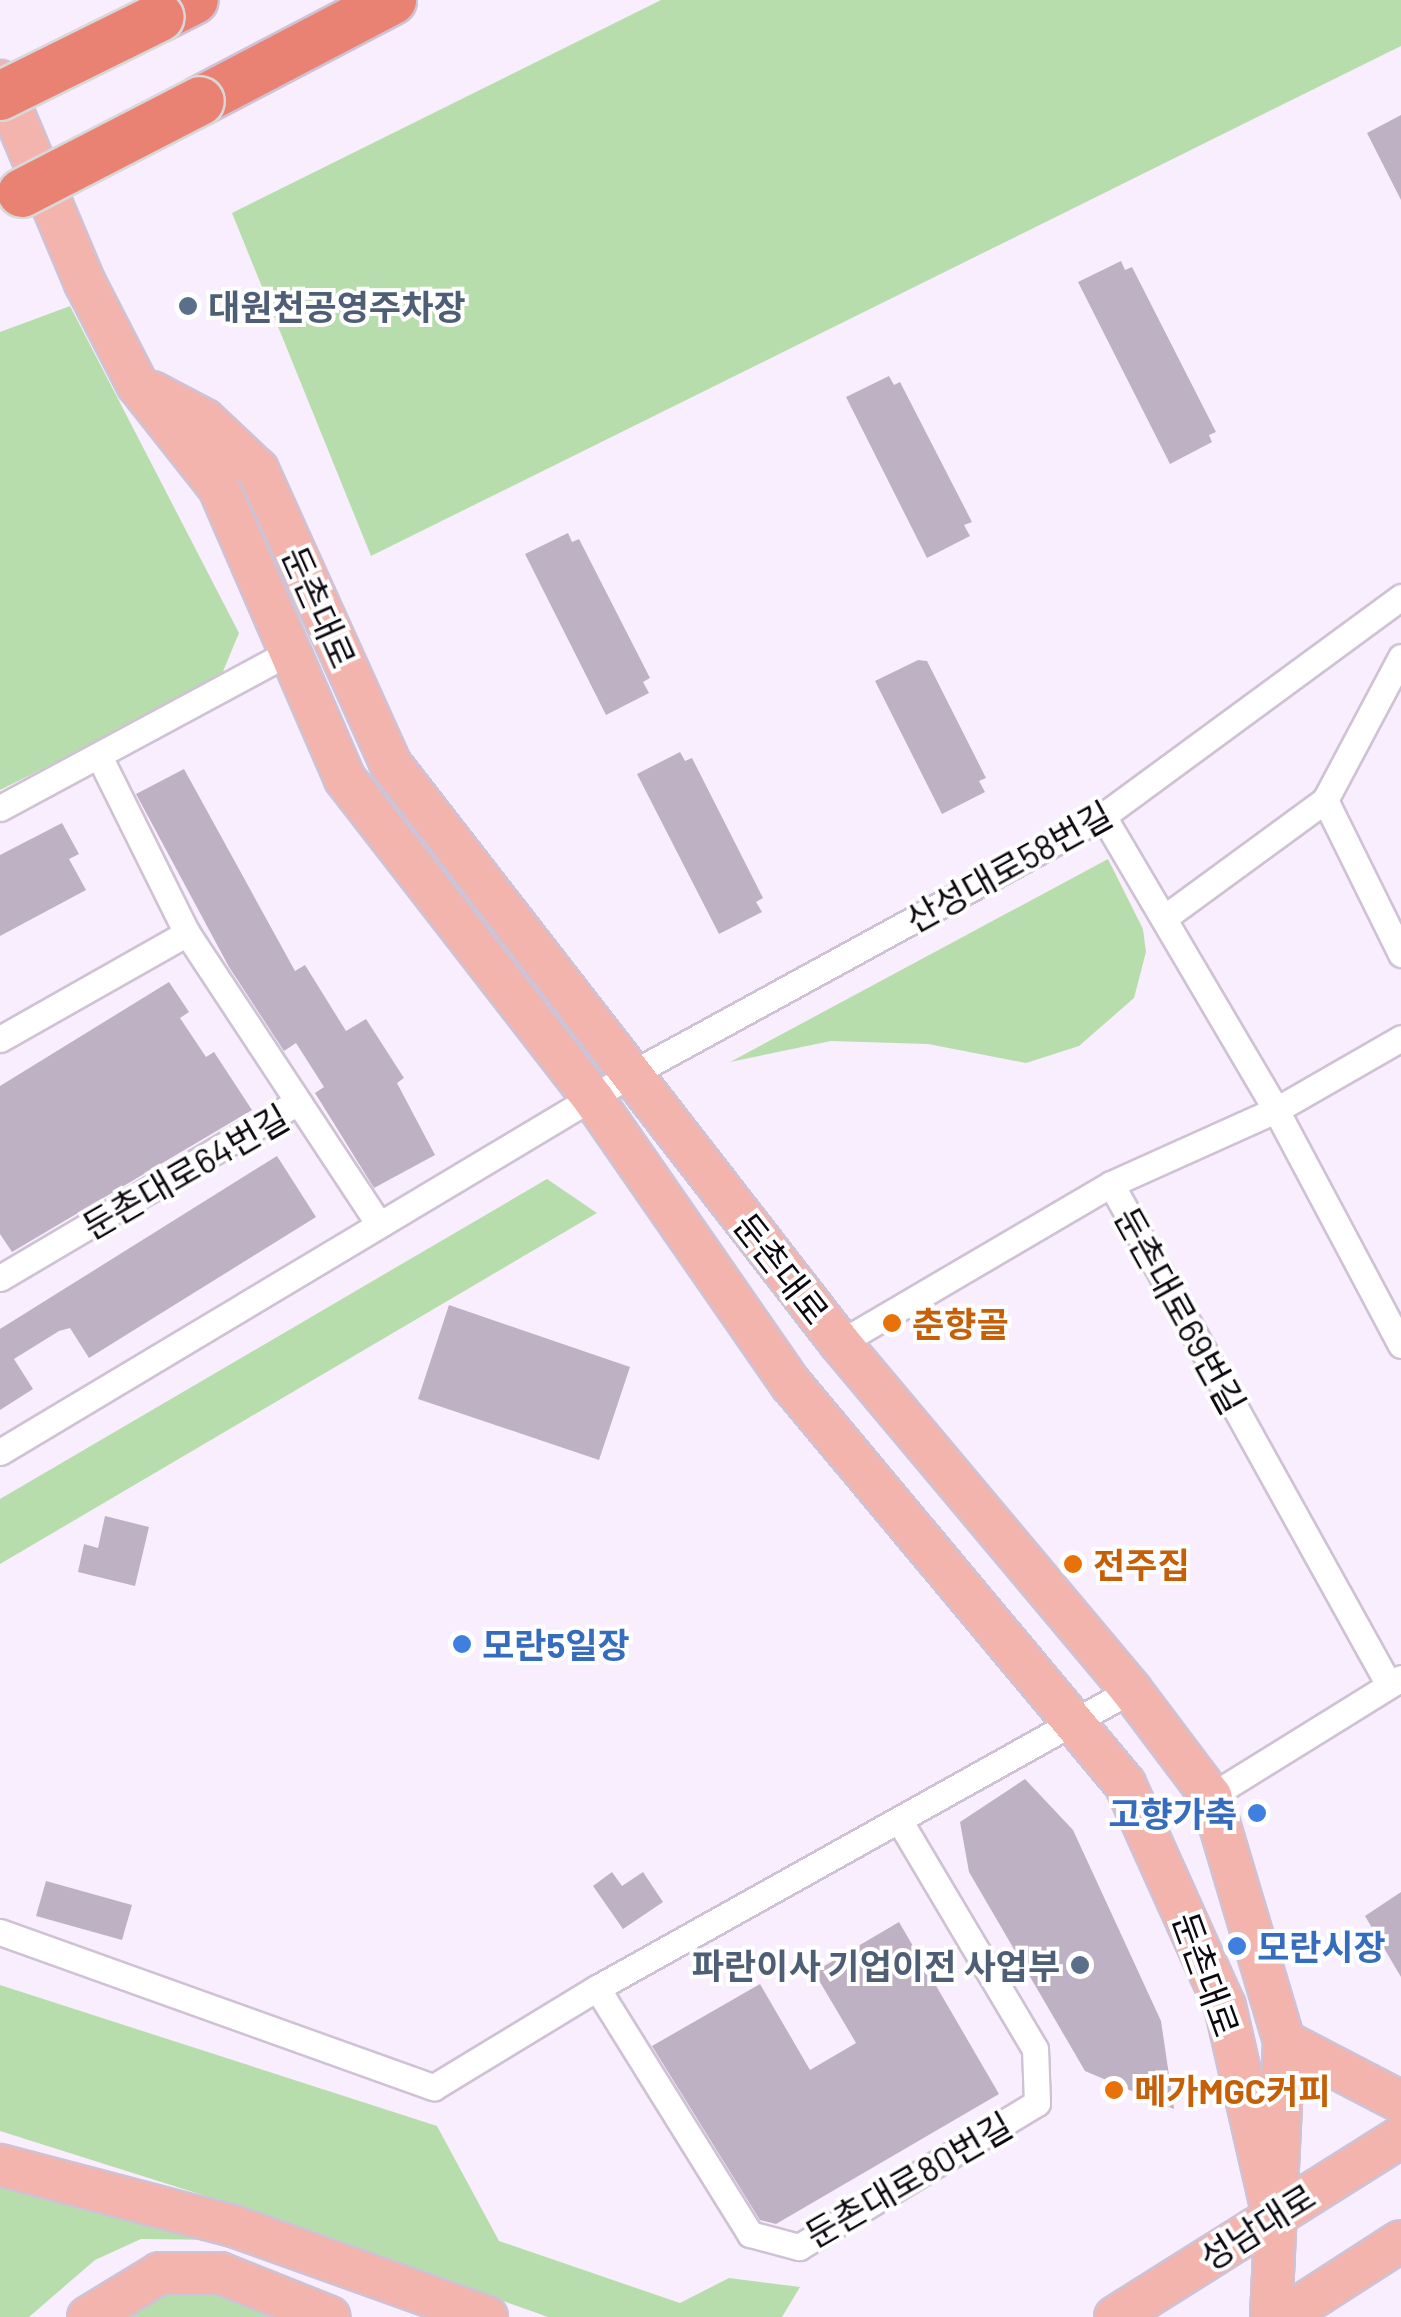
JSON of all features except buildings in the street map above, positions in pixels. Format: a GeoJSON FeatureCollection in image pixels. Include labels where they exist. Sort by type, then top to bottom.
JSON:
{"type":"FeatureCollection","features":[{"type":"Feature","properties":{"kind":"highway"},"geometry":{"type":"LineString","coordinates":[[7,201],[392,0]]}},
{"type":"Feature","properties":{"kind":"highway"},"geometry":{"type":"LineString","coordinates":[[0,96],[177,8]]}},
{"type":"Feature","properties":{"kind":"main road","name":"둔촌대로"},"geometry":{"type":"LineString","coordinates":[[0,82],[85,283],[137,384],[219,488],[345,778],[594,1100],[791,1384],[1078,1720],[1125,1784],[1160,1851],[1225,2006],[1272,2215]]}},
{"type":"Feature","properties":{"kind":"main road","name":"둔촌대로"},"geometry":{"type":"LineString","coordinates":[[137,384],[205,420],[258,470],[390,763],[840,1342],[1131,1690],[1211,1796],[1284,2041],[1272,2215],[1270,2317]]}},
{"type":"Feature","properties":{"kind":"main road"},"geometry":{"type":"LineString","coordinates":[[1284,2041],[1401,2102]]}},
{"type":"Feature","properties":{"kind":"main road","name":"성남대로"},"geometry":{"type":"LineString","coordinates":[[1114,2317],[1401,2138]]}},
{"type":"Feature","properties":{"kind":"main road"},"geometry":{"type":"LineString","coordinates":[[0,2165],[233,2226],[487,2317]]}},
{"type":"Feature","properties":{"kind":"main road"},"geometry":{"type":"LineString","coordinates":[[1283,2317],[1401,2241]]}},
{"type":"Feature","properties":{"kind":"main road"},"geometry":{"type":"LineString","coordinates":[[88,2317],[160,2274],[220,2273],[330,2317]]}},
{"type":"Feature","properties":{"kind":"street","name":"산성대로58번길"},"geometry":{"type":"LineString","coordinates":[[594,1100],[633,1073],[1103,816],[1401,597]]}},
{"type":"Feature","properties":{"kind":"street"},"geometry":{"type":"LineString","coordinates":[[0,808],[290,652]]}},
{"type":"Feature","properties":{"kind":"street"},"geometry":{"type":"LineString","coordinates":[[1164,918],[1325,800],[1401,658]]}},
{"type":"Feature","properties":{"kind":"street"},"geometry":{"type":"LineString","coordinates":[[99,756],[186,934],[296,1104]]}},
{"type":"Feature","properties":{"kind":"street"},"geometry":{"type":"LineString","coordinates":[[1325,800],[1401,954]]}},
{"type":"Feature","properties":{"kind":"street"},"geometry":{"type":"LineString","coordinates":[[1103,816],[1276,1110],[1401,1345]]}},
{"type":"Feature","properties":{"kind":"street"},"geometry":{"type":"LineString","coordinates":[[0,1039],[186,934]]}},
{"type":"Feature","properties":{"kind":"street","name":"둔촌대로69번길"},"geometry":{"type":"LineString","coordinates":[[840,1342],[1111,1184],[1276,1110],[1401,1038]]}},
{"type":"Feature","properties":{"kind":"street"},"geometry":{"type":"LineString","coordinates":[[0,1452],[594,1100]]}},
{"type":"Feature","properties":{"kind":"street","name":"둔촌대로64번길"},"geometry":{"type":"LineString","coordinates":[[0,1278],[296,1104],[379,1224]]}},
{"type":"Feature","properties":{"kind":"street","name":"둔촌대로69번길"},"geometry":{"type":"LineString","coordinates":[[1111,1184],[1250,1435],[1395,1682]]}},
{"type":"Feature","properties":{"kind":"street"},"geometry":{"type":"LineString","coordinates":[[1211,1796],[1395,1682]]}},
{"type":"Feature","properties":{"kind":"street"},"geometry":{"type":"LineString","coordinates":[[0,1932],[434,2088],[597,1988],[1131,1690]]}},
{"type":"Feature","properties":{"kind":"street","name":"둔촌대로80번길"},"geometry":{"type":"LineString","coordinates":[[597,1988],[750,2234],[799,2247],[1037,2103],[1035,2048],[900,1822]]}},
{"type":"Feature","properties":{"kind":"green space"},"geometry":{"type":"Polygon","coordinates":[[[661,0],[1401,0],[1401,46],[371,556],[232,213],[661,0]]]}},
{"type":"Feature","properties":{"kind":"green space"},"geometry":{"type":"Polygon","coordinates":[[[70,306],[239,633],[219,681],[0,790],[0,332],[70,306]]]}},
{"type":"Feature","properties":{"kind":"green space"},"geometry":{"type":"Polygon","coordinates":[[[1108,859],[1143,929],[1146,952],[1134,998],[1079,1046],[1026,1063],[928,1044],[831,1041],[730,1062],[1108,859]]]}},
{"type":"Feature","properties":{"kind":"green space"},"geometry":{"type":"Polygon","coordinates":[[[547,1179],[597,1213],[0,1564],[0,1499],[547,1179]]]}},
{"type":"Feature","properties":{"kind":"green space"},"geometry":{"type":"Polygon","coordinates":[[[0,1985],[437,2126],[499,2241],[680,2303],[729,2278],[800,2287],[782,2317],[548,2317],[234,2205],[0,2131],[0,1985]]]}},
{"type":"Feature","properties":{"kind":"green space"},"geometry":{"type":"Polygon","coordinates":[[[0,2179],[222,2240],[141,2239],[95,2260],[29,2317],[0,2317],[0,2179]]]}},
{"type":"Feature","properties":{"kind":"green space"},"geometry":{"type":"Polygon","coordinates":[[[199,2285],[276,2317],[116,2317],[143,2295],[199,2285]]]}},
{"type":"Feature","properties":{"kind":"place","name":"대원천공영주차장"},"geometry":{"type":"Point","coordinates":[188,306]}},
{"type":"Feature","properties":{"kind":"place","name":"춘향골"},"geometry":{"type":"Point","coordinates":[892,1323]}},
{"type":"Feature","properties":{"kind":"place","name":"전주집"},"geometry":{"type":"Point","coordinates":[1073,1564]}},
{"type":"Feature","properties":{"kind":"place","name":"모란5일장"},"geometry":{"type":"Point","coordinates":[462,1644]}},
{"type":"Feature","properties":{"kind":"place","name":"고향가축"},"geometry":{"type":"Point","coordinates":[1257,1813]}},
{"type":"Feature","properties":{"kind":"place","name":"모란시장"},"geometry":{"type":"Point","coordinates":[1237,1946]}},
{"type":"Feature","properties":{"kind":"place","name":"파란이사 기업이전 사업부"},"geometry":{"type":"Point","coordinates":[1080,1965]}},
{"type":"Feature","properties":{"kind":"place","name":"메가MGC커피"},"geometry":{"type":"Point","coordinates":[1114,2090]}}]}
